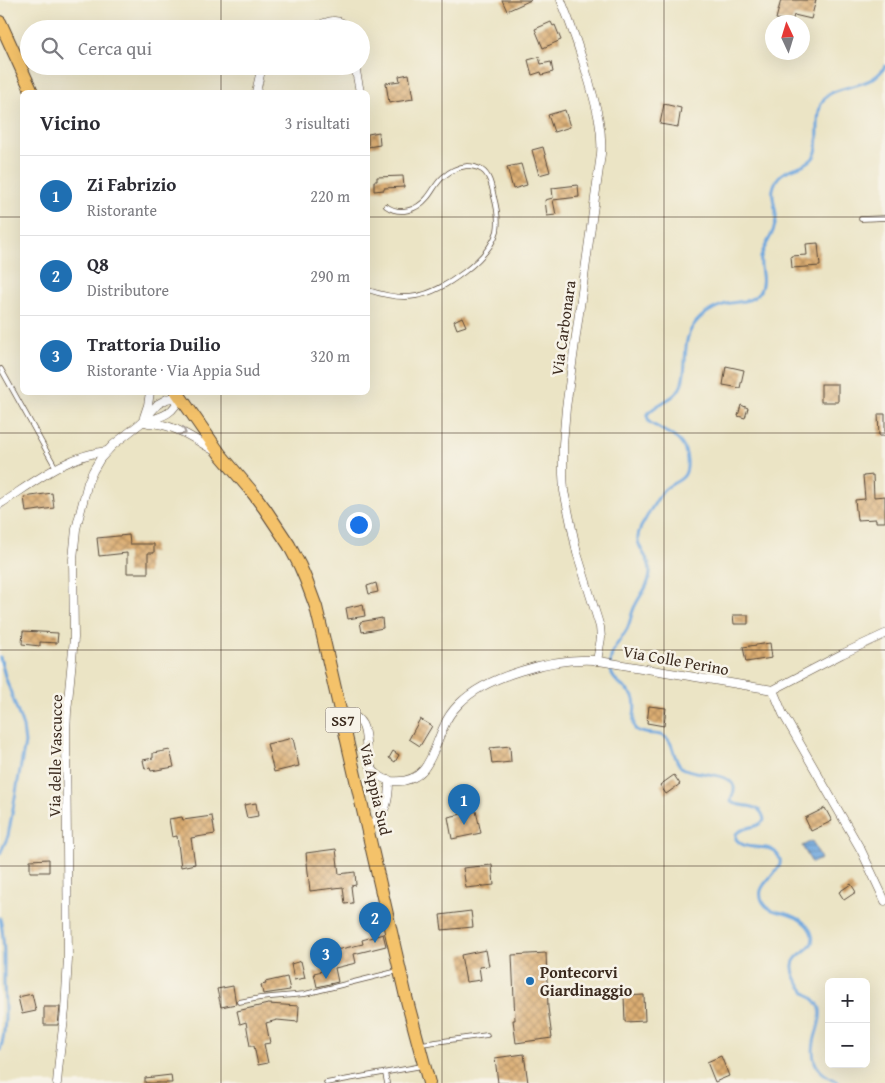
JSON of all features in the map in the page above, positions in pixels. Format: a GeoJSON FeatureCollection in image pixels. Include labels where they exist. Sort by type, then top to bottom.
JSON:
{"type":"FeatureCollection","features":[{"type":"Feature","properties":{"kind":"main road"},"geometry":{"type":"LineString","coordinates":[[0,22],[20,66]]}},
{"type":"Feature","properties":{"kind":"main road"},"geometry":{"type":"LineString","coordinates":[[24,75],[31,90]]}},
{"type":"Feature","properties":{"kind":"main road","name":"Via Appia Sud"},"geometry":{"type":"LineString","coordinates":[[179,395],[220,454],[265,509],[289,545],[310,589],[342,712],[400,971],[429,1083]]}},
{"type":"Feature","properties":{"kind":"street","name":"Via Carbonara"},"geometry":{"type":"LineString","coordinates":[[561,0],[574,30],[583,59],[597,110],[601,136],[601,154],[565,419],[563,469],[565,497],[577,553],[600,627],[599,661]]}},
{"type":"Feature","properties":{"kind":"street"},"geometry":{"type":"LineString","coordinates":[[256,90],[260,75]]}},
{"type":"Feature","properties":{"kind":"street"},"geometry":{"type":"LineString","coordinates":[[357,75],[360,90]]}},
{"type":"Feature","properties":{"kind":"street"},"geometry":{"type":"LineString","coordinates":[[149,395],[147,409],[141,423],[164,424],[176,428],[220,454]]}},
{"type":"Feature","properties":{"kind":"street","name":"Via delle Vascucce"},"geometry":{"type":"LineString","coordinates":[[57,1083],[66,1005],[68,959],[66,718],[74,633],[74,544],[79,513],[88,482],[97,464],[107,451],[141,423],[161,402],[175,395]]}},
{"type":"Feature","properties":{"kind":"street","name":"Via delle Vascucce"},"geometry":{"type":"LineString","coordinates":[[141,423],[162,417],[171,412],[177,404],[178,395]]}},
{"type":"Feature","properties":{"kind":"street"},"geometry":{"type":"LineString","coordinates":[[0,504],[68,462],[88,454],[107,451]]}},
{"type":"Feature","properties":{"kind":"street"},"geometry":{"type":"LineString","coordinates":[[885,634],[772,690],[861,850],[885,901]]}},
{"type":"Feature","properties":{"kind":"street","name":"Via Colle Perino"},"geometry":{"type":"LineString","coordinates":[[388,780],[399,781],[408,779],[416,776],[425,768],[450,715],[459,704],[477,690],[508,676],[540,666],[574,660],[599,661],[772,690]]}},
{"type":"Feature","properties":{"kind":"street"},"geometry":{"type":"LineString","coordinates":[[342,712],[352,715],[360,721],[365,731],[371,767],[377,774],[388,780],[388,799],[385,809],[379,819],[367,826]]}},
{"type":"Feature","properties":{"kind":"lane"},"geometry":{"type":"LineString","coordinates":[[370,291],[403,297],[422,295],[439,289],[482,256],[497,231],[498,219],[490,181],[483,171],[474,166],[456,168],[445,175],[426,199],[417,207],[402,211],[393,210],[386,206]]}},
{"type":"Feature","properties":{"kind":"lane"},"geometry":{"type":"LineString","coordinates":[[862,219],[885,218]]}},
{"type":"Feature","properties":{"kind":"lane"},"geometry":{"type":"LineString","coordinates":[[1,369],[56,468]]}},
{"type":"Feature","properties":{"kind":"lane"},"geometry":{"type":"LineString","coordinates":[[239,1002],[305,994],[400,971]]}},
{"type":"Feature","properties":{"kind":"lane"},"geometry":{"type":"LineString","coordinates":[[419,1045],[487,1035]]}},
{"type":"Feature","properties":{"kind":"lane"},"geometry":{"type":"LineString","coordinates":[[326,1083],[424,1066]]}},
{"type":"Feature","properties":{"kind":"lane"},"geometry":{"type":"LineString","coordinates":[[385,1073],[387,1083]]}},
{"type":"Feature","properties":{"kind":"water"},"geometry":{"type":"Polygon","coordinates":[[[812,841],[821,859],[812,863],[802,846],[812,841]]]}},
{"type":"Feature","properties":{"kind":"building"},"geometry":{"type":"Polygon","coordinates":[[[502,0],[531,0],[507,11],[502,0]]]}},
{"type":"Feature","properties":{"kind":"building"},"geometry":{"type":"Polygon","coordinates":[[[781,0],[816,0],[811,19],[810,15],[777,15],[781,0]]]}},
{"type":"Feature","properties":{"kind":"building"},"geometry":{"type":"Polygon","coordinates":[[[551,22],[553,26],[555,25],[561,40],[543,48],[535,29],[551,22]]]}},
{"type":"Feature","properties":{"kind":"building"},"geometry":{"type":"Polygon","coordinates":[[[539,57],[541,64],[551,62],[553,72],[542,75],[541,72],[532,75],[528,60],[539,57]]]}},
{"type":"Feature","properties":{"kind":"building"},"geometry":{"type":"Polygon","coordinates":[[[409,74],[413,99],[389,103],[386,83],[400,81],[399,76],[409,74]]]}},
{"type":"Feature","properties":{"kind":"building"},"geometry":{"type":"Polygon","coordinates":[[[664,104],[681,108],[678,127],[660,124],[664,104]]]}},
{"type":"Feature","properties":{"kind":"building"},"geometry":{"type":"Polygon","coordinates":[[[565,110],[570,127],[554,132],[548,115],[565,110]]]}},
{"type":"Feature","properties":{"kind":"building"},"geometry":{"type":"Polygon","coordinates":[[[379,132],[380,145],[370,147],[370,134],[379,132]]]}},
{"type":"Feature","properties":{"kind":"building"},"geometry":{"type":"Polygon","coordinates":[[[543,147],[550,172],[539,175],[532,150],[543,147]]]}},
{"type":"Feature","properties":{"kind":"building"},"geometry":{"type":"Polygon","coordinates":[[[521,164],[527,185],[513,189],[507,167],[521,164]]]}},
{"type":"Feature","properties":{"kind":"building"},"geometry":{"type":"Polygon","coordinates":[[[403,176],[404,187],[384,188],[384,190],[374,191],[374,181],[377,181],[377,177],[403,176]]]}},
{"type":"Feature","properties":{"kind":"building"},"geometry":{"type":"Polygon","coordinates":[[[578,185],[579,197],[553,200],[556,215],[547,216],[545,200],[553,198],[552,188],[578,185]]]}},
{"type":"Feature","properties":{"kind":"building"},"geometry":{"type":"Polygon","coordinates":[[[818,243],[820,266],[792,268],[791,256],[807,255],[806,244],[818,243]]]}},
{"type":"Feature","properties":{"kind":"building"},"geometry":{"type":"Polygon","coordinates":[[[462,317],[466,326],[457,329],[454,321],[462,317]]]}},
{"type":"Feature","properties":{"kind":"building"},"geometry":{"type":"Polygon","coordinates":[[[726,366],[744,370],[740,388],[723,385],[726,366]]]}},
{"type":"Feature","properties":{"kind":"building"},"geometry":{"type":"Polygon","coordinates":[[[821,384],[838,384],[838,402],[821,402],[821,384]]]}},
{"type":"Feature","properties":{"kind":"building"},"geometry":{"type":"Polygon","coordinates":[[[741,405],[748,408],[745,418],[738,416],[741,405]]]}},
{"type":"Feature","properties":{"kind":"building"},"geometry":{"type":"Polygon","coordinates":[[[878,414],[885,414],[885,436],[879,436],[878,414]]]}},
{"type":"Feature","properties":{"kind":"building"},"geometry":{"type":"Polygon","coordinates":[[[873,475],[874,497],[885,496],[885,522],[876,522],[876,519],[857,520],[855,500],[865,499],[863,476],[873,475]]]}},
{"type":"Feature","properties":{"kind":"building"},"geometry":{"type":"Polygon","coordinates":[[[52,493],[54,508],[26,512],[24,497],[52,493]]]}},
{"type":"Feature","properties":{"kind":"building"},"geometry":{"type":"Polygon","coordinates":[[[129,535],[130,544],[154,544],[154,553],[148,553],[148,573],[127,573],[127,553],[99,556],[97,538],[129,535]]]}},
{"type":"Feature","properties":{"kind":"building"},"geometry":{"type":"Polygon","coordinates":[[[376,583],[378,592],[369,594],[367,586],[376,583]]]}},
{"type":"Feature","properties":{"kind":"building"},"geometry":{"type":"Polygon","coordinates":[[[363,604],[365,616],[348,619],[346,608],[363,604]]]}},
{"type":"Feature","properties":{"kind":"building"},"geometry":{"type":"Polygon","coordinates":[[[733,615],[748,615],[748,624],[734,624],[733,615]]]}},
{"type":"Feature","properties":{"kind":"building"},"geometry":{"type":"Polygon","coordinates":[[[382,618],[383,628],[362,632],[360,622],[382,618]]]}},
{"type":"Feature","properties":{"kind":"building"},"geometry":{"type":"Polygon","coordinates":[[[23,631],[58,633],[57,643],[40,642],[40,646],[22,644],[23,631]]]}},
{"type":"Feature","properties":{"kind":"building"},"geometry":{"type":"Polygon","coordinates":[[[770,643],[772,658],[746,662],[743,647],[770,643]]]}},
{"type":"Feature","properties":{"kind":"building"},"geometry":{"type":"Polygon","coordinates":[[[649,706],[666,708],[664,726],[647,723],[649,706]]]}},
{"type":"Feature","properties":{"kind":"building"},"geometry":{"type":"Polygon","coordinates":[[[420,719],[432,726],[420,746],[409,739],[420,719]]]}},
{"type":"Feature","properties":{"kind":"building"},"geometry":{"type":"Polygon","coordinates":[[[293,738],[299,766],[274,772],[267,744],[293,738]]]}},
{"type":"Feature","properties":{"kind":"building"},"geometry":{"type":"Polygon","coordinates":[[[510,746],[511,762],[492,764],[490,748],[510,746]]]}},
{"type":"Feature","properties":{"kind":"building"},"geometry":{"type":"Polygon","coordinates":[[[170,750],[174,767],[151,771],[150,768],[145,769],[143,760],[153,758],[153,753],[170,750]]]}},
{"type":"Feature","properties":{"kind":"building"},"geometry":{"type":"Polygon","coordinates":[[[393,751],[399,755],[395,762],[389,758],[393,751]]]}},
{"type":"Feature","properties":{"kind":"building"},"geometry":{"type":"Polygon","coordinates":[[[674,775],[680,784],[666,794],[660,785],[674,775]]]}},
{"type":"Feature","properties":{"kind":"building"},"geometry":{"type":"Polygon","coordinates":[[[256,803],[258,816],[247,818],[244,805],[256,803]]]}},
{"type":"Feature","properties":{"kind":"building"},"geometry":{"type":"Polygon","coordinates":[[[825,808],[832,821],[811,831],[805,818],[825,808]]]}},
{"type":"Feature","properties":{"kind":"building"},"geometry":{"type":"Polygon","coordinates":[[[476,811],[481,833],[452,839],[448,817],[476,811]]]}},
{"type":"Feature","properties":{"kind":"building"},"geometry":{"type":"Polygon","coordinates":[[[212,816],[215,834],[191,838],[195,864],[181,867],[177,836],[172,837],[169,819],[182,817],[183,820],[212,816]]]}},
{"type":"Feature","properties":{"kind":"building"},"geometry":{"type":"Polygon","coordinates":[[[336,849],[339,874],[355,872],[356,885],[351,886],[353,903],[345,904],[343,887],[310,891],[306,853],[336,849]]]}},
{"type":"Feature","properties":{"kind":"building"},"geometry":{"type":"Polygon","coordinates":[[[49,859],[49,872],[30,872],[30,860],[49,859]]]}},
{"type":"Feature","properties":{"kind":"building"},"geometry":{"type":"Polygon","coordinates":[[[492,865],[494,885],[466,888],[463,868],[492,865]]]}},
{"type":"Feature","properties":{"kind":"building"},"geometry":{"type":"Polygon","coordinates":[[[851,884],[856,892],[844,900],[839,892],[851,884]]]}},
{"type":"Feature","properties":{"kind":"building"},"geometry":{"type":"Polygon","coordinates":[[[471,911],[473,927],[442,930],[440,915],[471,911]]]}},
{"type":"Feature","properties":{"kind":"building"},"geometry":{"type":"Polygon","coordinates":[[[383,934],[386,946],[354,954],[356,963],[335,968],[338,982],[317,987],[314,973],[322,971],[318,954],[363,944],[362,940],[383,934]]]}},
{"type":"Feature","properties":{"kind":"building"},"geometry":{"type":"Polygon","coordinates":[[[486,950],[489,966],[479,967],[481,980],[466,982],[461,955],[486,950]]]}},
{"type":"Feature","properties":{"kind":"building","name":"Pontecorvi Giardinaggio"},"geometry":{"type":"Polygon","coordinates":[[[546,953],[548,1008],[552,1038],[516,1043],[513,1020],[515,1020],[512,955],[546,953]]]}},
{"type":"Feature","properties":{"kind":"building"},"geometry":{"type":"Polygon","coordinates":[[[301,961],[305,978],[294,980],[291,964],[301,961]]]}},
{"type":"Feature","properties":{"kind":"building"},"geometry":{"type":"Polygon","coordinates":[[[287,977],[290,990],[263,994],[261,985],[266,984],[265,982],[287,977]]]}},
{"type":"Feature","properties":{"kind":"building"},"geometry":{"type":"Polygon","coordinates":[[[233,986],[236,1004],[221,1007],[217,989],[233,986]]]}},
{"type":"Feature","properties":{"kind":"building"},"geometry":{"type":"Polygon","coordinates":[[[32,994],[36,1011],[22,1014],[18,997],[32,994]]]}},
{"type":"Feature","properties":{"kind":"building"},"geometry":{"type":"Polygon","coordinates":[[[644,995],[645,1021],[625,1022],[624,996],[644,995]]]}},
{"type":"Feature","properties":{"kind":"building"},"geometry":{"type":"Polygon","coordinates":[[[268,1004],[299,1006],[298,1022],[277,1020],[266,1023],[270,1043],[264,1044],[268,1063],[258,1065],[254,1046],[250,1046],[246,1022],[240,1024],[237,1011],[268,1004]]]}},
{"type":"Feature","properties":{"kind":"building"},"geometry":{"type":"Polygon","coordinates":[[[44,1007],[60,1007],[58,1025],[44,1025],[44,1007]]]}},
{"type":"Feature","properties":{"kind":"building"},"geometry":{"type":"Polygon","coordinates":[[[524,1054],[528,1083],[498,1083],[495,1058],[524,1054]]]}},
{"type":"Feature","properties":{"kind":"building"},"geometry":{"type":"Polygon","coordinates":[[[721,1056],[729,1076],[715,1082],[707,1062],[721,1056]]]}},
{"type":"Feature","properties":{"kind":"building"},"geometry":{"type":"Polygon","coordinates":[[[171,1075],[172,1083],[145,1083],[145,1078],[171,1075]]]}},
{"type":"Feature","properties":{"kind":"waterway"},"geometry":{"type":"LineString","coordinates":[[839,1083],[827,1076],[817,1066],[814,1046],[821,1014],[820,1009],[816,1001],[800,986],[794,972],[794,961],[808,948],[813,940],[811,931],[799,919],[768,908],[761,898],[761,891],[764,885],[780,863],[779,857],[775,852],[770,849],[747,846],[741,844],[736,839],[736,834],[742,829],[761,823],[764,820],[762,814],[751,806],[731,802],[734,787],[726,778],[694,772],[681,767],[670,743],[665,737],[658,734],[642,733],[635,729],[634,699],[614,678],[611,660],[614,650],[627,629],[634,607],[650,577],[649,566],[639,545],[638,534],[663,491],[680,480],[686,473],[687,467],[683,446],[674,436],[649,422],[647,415],[655,407],[674,395],[681,386],[689,334],[700,318],[709,311],[723,305],[749,300],[760,291],[762,287],[761,257],[774,230],[776,219],[773,189],[780,176],[808,162],[816,153],[818,115],[822,102],[834,92],[871,80],[885,66]]}},
{"type":"Feature","properties":{"kind":"waterway"},"geometry":{"type":"LineString","coordinates":[[0,657],[23,727],[25,743],[8,836],[0,854]]}},
{"type":"Feature","properties":{"kind":"waterway"},"geometry":{"type":"LineString","coordinates":[[0,918],[3,943],[5,1009],[5,1026],[0,1050]]}},
{"type":"Feature","properties":{"kind":"place","name":"Zi Fabrizio"},"geometry":{"type":"Point","coordinates":[464,825]}},
{"type":"Feature","properties":{"kind":"place","name":"Q8"},"geometry":{"type":"Point","coordinates":[375,943]}},
{"type":"Feature","properties":{"kind":"place","name":"Trattoria Duilio"},"geometry":{"type":"Point","coordinates":[326,979]}},
{"type":"Feature","properties":{"kind":"place","name":"Pontecorvi Giardinaggio"},"geometry":{"type":"Point","coordinates":[530,981]}}]}
